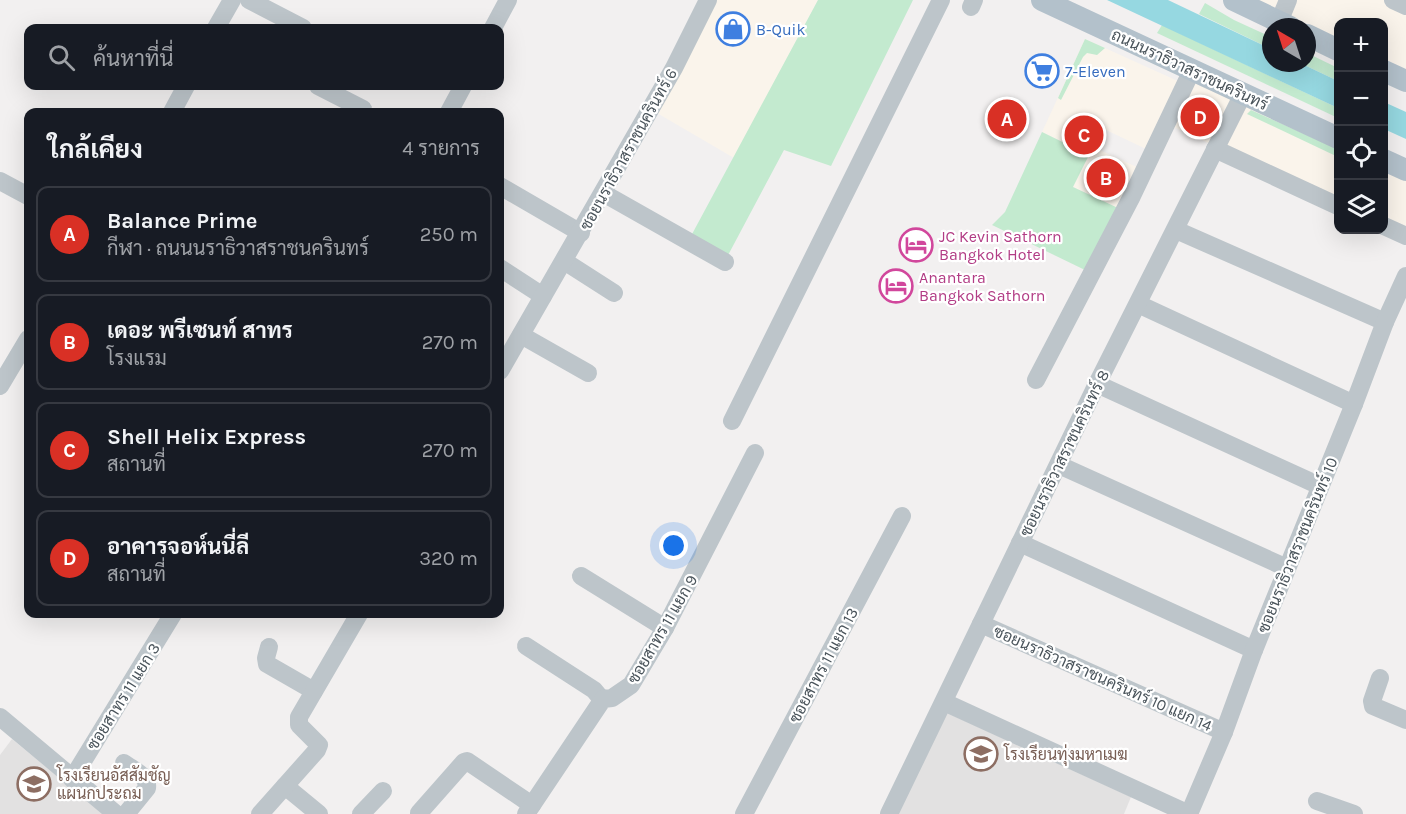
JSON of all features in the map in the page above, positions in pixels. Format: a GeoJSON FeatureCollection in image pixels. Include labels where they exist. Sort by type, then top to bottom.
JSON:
{"type":"FeatureCollection","features":[{"type":"Feature","properties":{"kind":"main road","name":"ถนนนราธิวาสราชนครินทร์"},"geometry":{"type":"LineString","coordinates":[[1042,0],[1334,136]]}},
{"type":"Feature","properties":{"kind":"main road"},"geometry":{"type":"LineString","coordinates":[[1234,0],[1270,18]]}},
{"type":"Feature","properties":{"kind":"main road"},"geometry":{"type":"LineString","coordinates":[[1316,39],[1334,48]]}},
{"type":"Feature","properties":{"kind":"main road"},"geometry":{"type":"LineString","coordinates":[[1385,72],[1406,81]]}},
{"type":"Feature","properties":{"kind":"main road"},"geometry":{"type":"LineString","coordinates":[[1388,162],[1406,170]]}},
{"type":"Feature","properties":{"kind":"street"},"geometry":{"type":"LineString","coordinates":[[218,24],[232,0]]}},
{"type":"Feature","properties":{"kind":"street"},"geometry":{"type":"LineString","coordinates":[[249,0],[295,24]]}},
{"type":"Feature","properties":{"kind":"street"},"geometry":{"type":"LineString","coordinates":[[495,24],[508,0]]}},
{"type":"Feature","properties":{"kind":"street","name":"ซอยนราธิวาสราชนครินทร์ 6"},"geometry":{"type":"LineString","coordinates":[[504,364],[674,68],[708,0]]}},
{"type":"Feature","properties":{"kind":"street"},"geometry":{"type":"LineString","coordinates":[[732,421],[941,0]]}},
{"type":"Feature","properties":{"kind":"street"},"geometry":{"type":"LineString","coordinates":[[1285,18],[1288,0]]}},
{"type":"Feature","properties":{"kind":"street"},"geometry":{"type":"LineString","coordinates":[[1393,0],[1406,6]]}},
{"type":"Feature","properties":{"kind":"street"},"geometry":{"type":"LineString","coordinates":[[1036,380],[1132,196],[1192,70]]}},
{"type":"Feature","properties":{"kind":"street"},"geometry":{"type":"LineString","coordinates":[[174,108],[184,90]]}},
{"type":"Feature","properties":{"kind":"street"},"geometry":{"type":"LineString","coordinates":[[326,90],[359,108]]}},
{"type":"Feature","properties":{"kind":"street"},"geometry":{"type":"LineString","coordinates":[[451,108],[461,90]]}},
{"type":"Feature","properties":{"kind":"street","name":"ซอยนราธิวาสราชนครินทร์ 8"},"geometry":{"type":"LineString","coordinates":[[889,814],[1097,384],[1243,94]]}},
{"type":"Feature","properties":{"kind":"street"},"geometry":{"type":"LineString","coordinates":[[1215,149],[1334,204]]}},
{"type":"Feature","properties":{"kind":"street"},"geometry":{"type":"LineString","coordinates":[[0,181],[24,194]]}},
{"type":"Feature","properties":{"kind":"street"},"geometry":{"type":"LineString","coordinates":[[504,188],[581,233]]}},
{"type":"Feature","properties":{"kind":"street"},"geometry":{"type":"LineString","coordinates":[[603,193],[725,262]]}},
{"type":"Feature","properties":{"kind":"street"},"geometry":{"type":"LineString","coordinates":[[1388,228],[1406,236]]}},
{"type":"Feature","properties":{"kind":"street"},"geometry":{"type":"LineString","coordinates":[[1176,230],[1385,322]]}},
{"type":"Feature","properties":{"kind":"street"},"geometry":{"type":"LineString","coordinates":[[564,261],[614,292]]}},
{"type":"Feature","properties":{"kind":"street"},"geometry":{"type":"LineString","coordinates":[[504,271],[543,296]]}},
{"type":"Feature","properties":{"kind":"street","name":"ซอยนราธิวาสราชนครินทร์ 10"},"geometry":{"type":"LineString","coordinates":[[1189,814],[1224,732],[1254,650],[1385,322],[1406,276]]}},
{"type":"Feature","properties":{"kind":"street"},"geometry":{"type":"LineString","coordinates":[[1138,304],[1354,404]]}},
{"type":"Feature","properties":{"kind":"street"},"geometry":{"type":"LineString","coordinates":[[521,335],[588,373]]}},
{"type":"Feature","properties":{"kind":"street"},"geometry":{"type":"LineString","coordinates":[[0,386],[24,346]]}},
{"type":"Feature","properties":{"kind":"street"},"geometry":{"type":"LineString","coordinates":[[1097,384],[1320,486]]}},
{"type":"Feature","properties":{"kind":"street","name":"ซอยสาทร 11 แยก 9"},"geometry":{"type":"LineString","coordinates":[[603,699],[612,698],[632,685],[665,628],[755,453]]}},
{"type":"Feature","properties":{"kind":"street"},"geometry":{"type":"LineString","coordinates":[[1059,465],[1287,568]]}},
{"type":"Feature","properties":{"kind":"street","name":"ซอยสาทร 11 แยก 13"},"geometry":{"type":"LineString","coordinates":[[744,814],[902,516]]}},
{"type":"Feature","properties":{"kind":"street"},"geometry":{"type":"LineString","coordinates":[[1020,543],[1254,650]]}},
{"type":"Feature","properties":{"kind":"street"},"geometry":{"type":"LineString","coordinates":[[581,576],[665,628]]}},
{"type":"Feature","properties":{"kind":"street","name":"ซอยสาทร 11 แยก 3"},"geometry":{"type":"LineString","coordinates":[[72,779],[171,618]]}},
{"type":"Feature","properties":{"kind":"street"},"geometry":{"type":"LineString","coordinates":[[260,814],[317,750],[317,742],[298,721],[357,618]]}},
{"type":"Feature","properties":{"kind":"street","name":"ซอยนราธิวาสราชนครินทร์ 10 แยก 14"},"geometry":{"type":"LineString","coordinates":[[981,624],[1224,732]]}},
{"type":"Feature","properties":{"kind":"street"},"geometry":{"type":"LineString","coordinates":[[419,813],[468,760],[529,809],[603,699],[594,690],[526,646]]}},
{"type":"Feature","properties":{"kind":"street"},"geometry":{"type":"LineString","coordinates":[[269,647],[267,664],[314,691]]}},
{"type":"Feature","properties":{"kind":"street"},"geometry":{"type":"LineString","coordinates":[[1380,678],[1372,701],[1373,706],[1406,720]]}},
{"type":"Feature","properties":{"kind":"street"},"geometry":{"type":"LineString","coordinates":[[944,702],[1189,814]]}},
{"type":"Feature","properties":{"kind":"street"},"geometry":{"type":"LineString","coordinates":[[0,717],[116,814]]}},
{"type":"Feature","properties":{"kind":"street"},"geometry":{"type":"LineString","coordinates":[[124,763],[145,778],[148,783],[145,791],[126,814]]}},
{"type":"Feature","properties":{"kind":"street"},"geometry":{"type":"LineString","coordinates":[[285,786],[319,814]]}},
{"type":"Feature","properties":{"kind":"street"},"geometry":{"type":"LineString","coordinates":[[361,814],[383,791]]}},
{"type":"Feature","properties":{"kind":"street"},"geometry":{"type":"LineString","coordinates":[[1317,801],[1354,814]]}},
{"type":"Feature","properties":{"kind":"shaded area"},"geometry":{"type":"Polygon","coordinates":[[[714,0],[818,0],[734,158],[657,113],[714,0]]]}},
{"type":"Feature","properties":{"kind":"shaded area"},"geometry":{"type":"Polygon","coordinates":[[[1257,0],[1392,0],[1406,6],[1406,70],[1388,61],[1388,18],[1334,18],[1334,36],[1316,28],[1316,18],[1295,18],[1257,0]]]}},
{"type":"Feature","properties":{"kind":"shaded area"},"geometry":{"type":"Polygon","coordinates":[[[1085,39],[1180,82],[1146,149],[1102,128],[1093,147],[1139,168],[1118,208],[1073,187],[1089,155],[1042,132],[1085,39]]]}},
{"type":"Feature","properties":{"kind":"shaded area"},"geometry":{"type":"Polygon","coordinates":[[[1195,80],[1334,145],[1334,200],[1171,126],[1195,80]]]}},
{"type":"Feature","properties":{"kind":"shaded area"},"geometry":{"type":"Polygon","coordinates":[[[1388,170],[1406,179],[1406,232],[1388,224],[1388,170]]]}},
{"type":"Feature","properties":{"kind":"shaded area","name":"โรงเรียนทุ่งมหาเมฆ"},"geometry":{"type":"Polygon","coordinates":[[[945,712],[1131,797],[1124,814],[896,814],[945,712]]]}},
{"type":"Feature","properties":{"kind":"shaded area","name":"โรงเรียนอัสสัมชัญ แผนกประถม"},"geometry":{"type":"Polygon","coordinates":[[[12,739],[103,814],[0,814],[0,755],[12,739]]]}},
{"type":"Feature","properties":{"kind":"green space"},"geometry":{"type":"Polygon","coordinates":[[[818,0],[913,0],[831,166],[784,150],[726,259],[691,236],[818,0]]]}},
{"type":"Feature","properties":{"kind":"green space"},"geometry":{"type":"Polygon","coordinates":[[[1205,3],[1262,33],[1262,45],[1199,14],[1205,3]]]}},
{"type":"Feature","properties":{"kind":"green space"},"geometry":{"type":"Polygon","coordinates":[[[1162,25],[1334,106],[1334,116],[1157,33],[1162,25]]]}},
{"type":"Feature","properties":{"kind":"green space"},"geometry":{"type":"Polygon","coordinates":[[[1085,39],[1105,48],[1097,55],[1087,53],[1083,57],[1061,100],[1058,98],[1085,39]]]}},
{"type":"Feature","properties":{"kind":"green space"},"geometry":{"type":"Polygon","coordinates":[[[1316,57],[1334,66],[1334,79],[1316,71],[1316,57]]]}},
{"type":"Feature","properties":{"kind":"green space"},"geometry":{"type":"Polygon","coordinates":[[[1251,110],[1334,147],[1334,155],[1247,114],[1251,110]]]}},
{"type":"Feature","properties":{"kind":"green space"},"geometry":{"type":"Polygon","coordinates":[[[1042,132],[1089,155],[1073,187],[1118,208],[1085,270],[992,225],[1005,212],[1042,132]]]}},
{"type":"Feature","properties":{"kind":"water"},"geometry":{"type":"Polygon","coordinates":[[[1107,0],[1168,0],[1262,45],[1262,72],[1316,71],[1334,79],[1334,106],[1107,0]]]}},
{"type":"Feature","properties":{"kind":"water"},"geometry":{"type":"Polygon","coordinates":[[[1388,104],[1406,112],[1406,139],[1388,131],[1388,104]]]}},
{"type":"Feature","properties":{"kind":"place","name":"B-Quik"},"geometry":{"type":"Point","coordinates":[733,29]}},
{"type":"Feature","properties":{"kind":"place","name":"7-Eleven"},"geometry":{"type":"Point","coordinates":[1042,71]}},
{"type":"Feature","properties":{"kind":"place","name":"อาคารจอห์นนี่ลี"},"geometry":{"type":"Point","coordinates":[1200,117]}},
{"type":"Feature","properties":{"kind":"place","name":"Balance Prime"},"geometry":{"type":"Point","coordinates":[1007,119]}},
{"type":"Feature","properties":{"kind":"place","name":"Shell Helix Express"},"geometry":{"type":"Point","coordinates":[1084,135]}},
{"type":"Feature","properties":{"kind":"place","name":"เดอะ พรีเซนท์ สาทร"},"geometry":{"type":"Point","coordinates":[1106,178]}},
{"type":"Feature","properties":{"kind":"place","name":"JC Kevin Sathorn Bangkok Hotel"},"geometry":{"type":"Point","coordinates":[916,245]}},
{"type":"Feature","properties":{"kind":"place","name":"Anantara Bangkok Sathorn"},"geometry":{"type":"Point","coordinates":[896,286]}},
{"type":"Feature","properties":{"kind":"place","name":"โรงเรียนทุ่งมหาเมฆ"},"geometry":{"type":"Point","coordinates":[981,754]}},
{"type":"Feature","properties":{"kind":"place","name":"โรงเรียนอัสสัมชัญ แผนกประถม"},"geometry":{"type":"Point","coordinates":[34,784]}}]}
